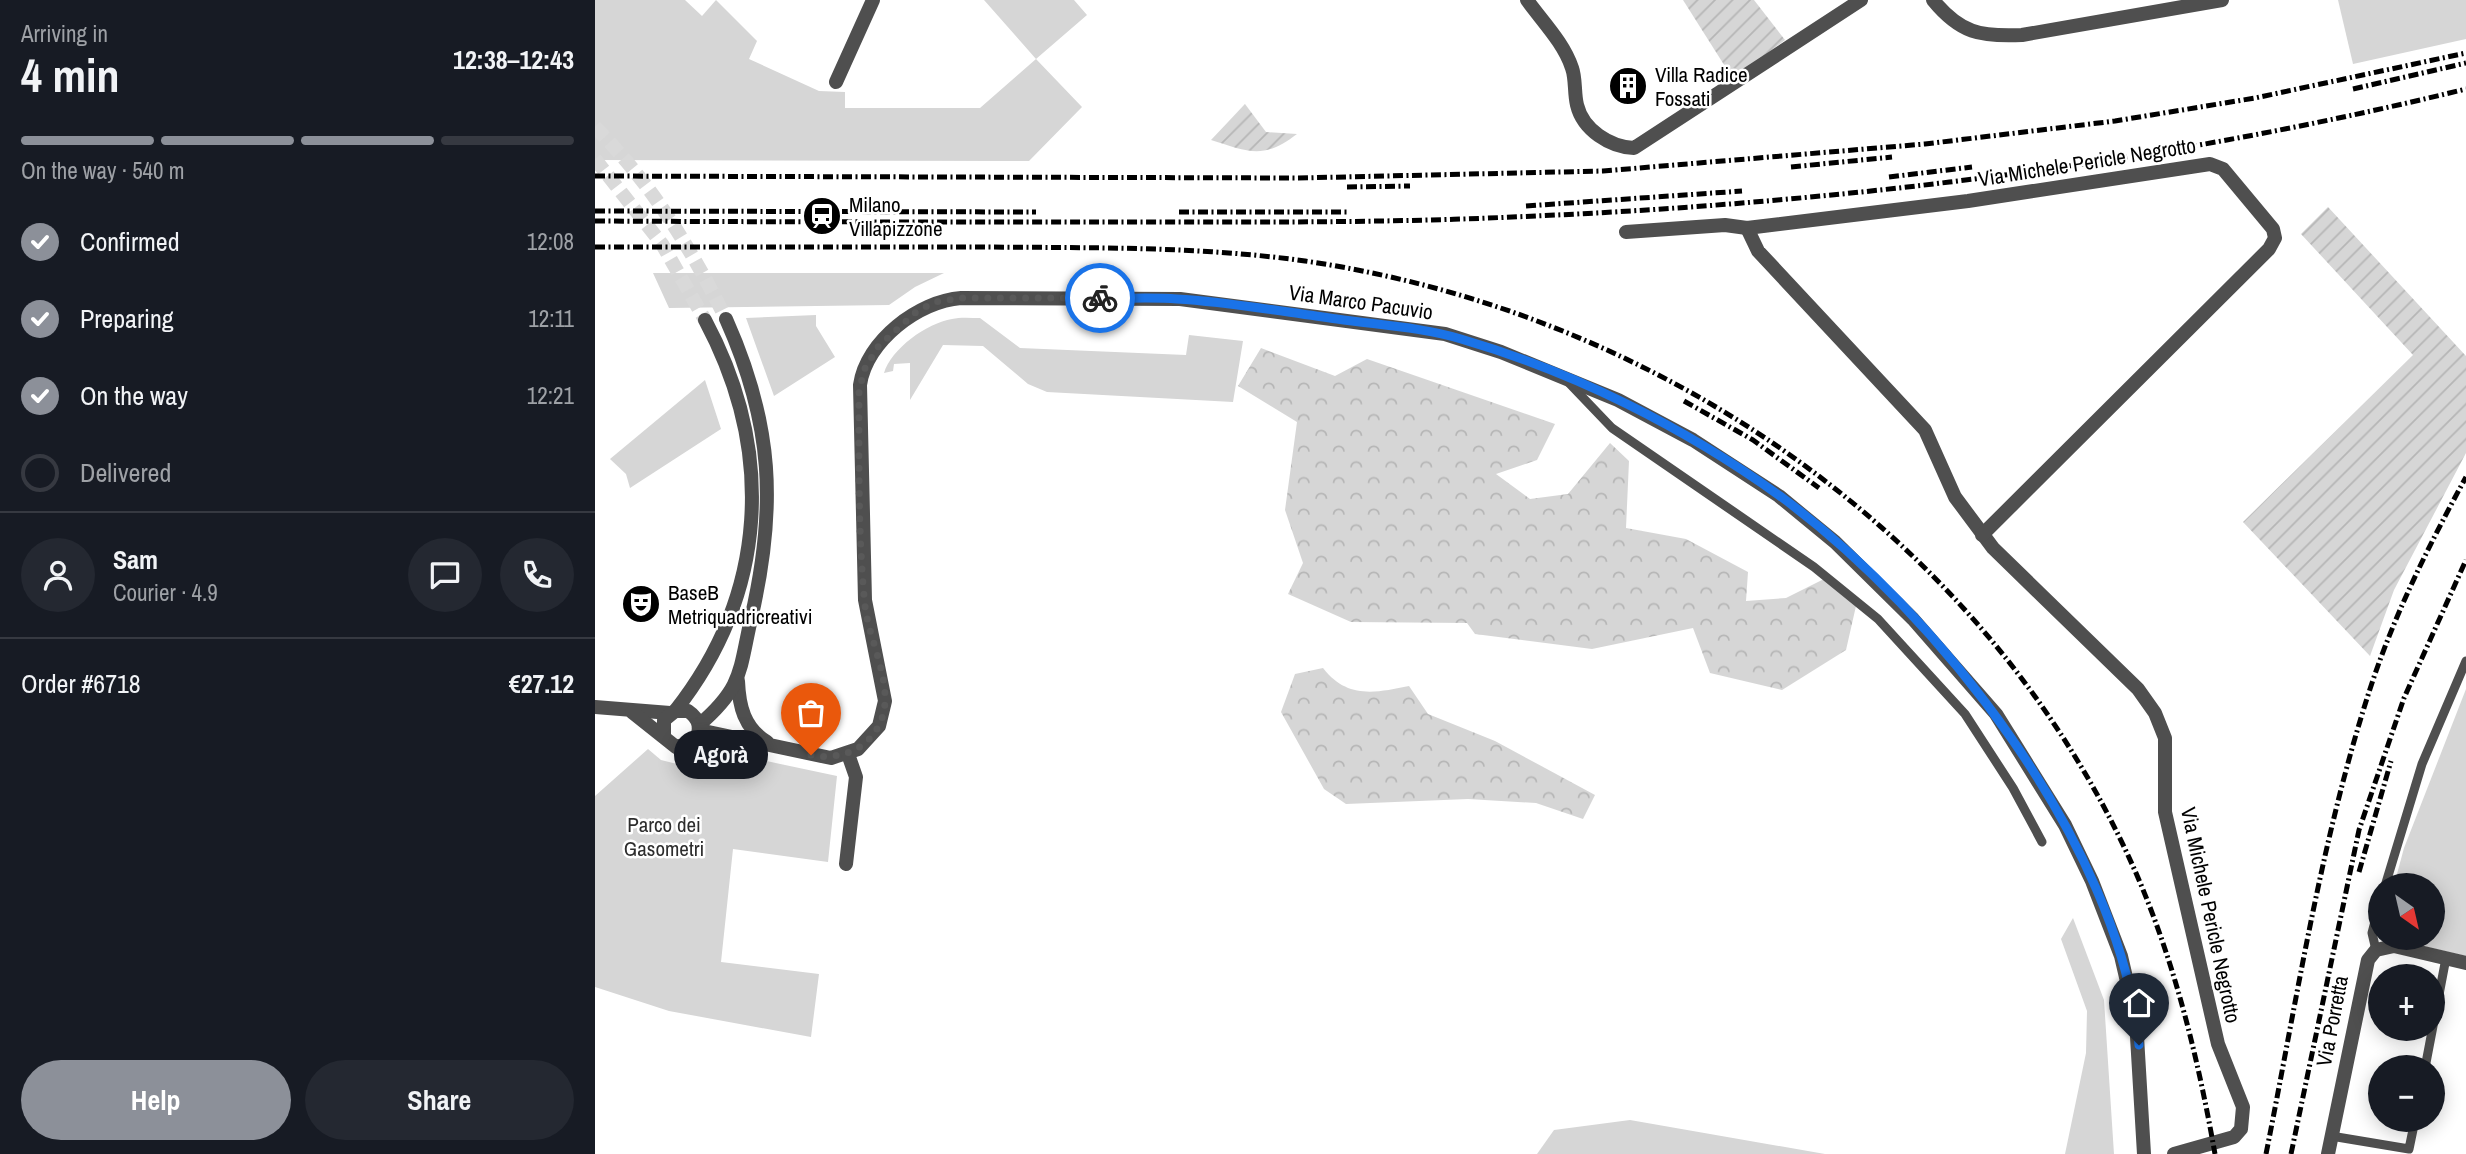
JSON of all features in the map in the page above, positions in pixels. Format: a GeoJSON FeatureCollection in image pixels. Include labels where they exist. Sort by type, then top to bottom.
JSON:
{"type":"FeatureCollection","features":[{"type":"Feature","properties":{"kind":"street"},"geometry":{"type":"LineString","coordinates":[[837,82],[873,0]]}},
{"type":"Feature","properties":{"kind":"street"},"geometry":{"type":"LineString","coordinates":[[1527,0],[1569,63],[1578,109],[1587,123],[1609,144],[1634,148],[1861,0]]}},
{"type":"Feature","properties":{"kind":"street"},"geometry":{"type":"LineString","coordinates":[[1933,0],[1953,23],[1995,36],[2022,35],[2222,0]]}},
{"type":"Feature","properties":{"kind":"street","name":"Via Michele Pericle Negrotto"},"geometry":{"type":"LineString","coordinates":[[1626,232],[1725,225],[1747,228],[1968,201],[2210,164],[2223,169],[2273,229],[2275,238],[2269,249],[1982,535]]}},
{"type":"Feature","properties":{"kind":"street","name":"Via Michele Pericle Negrotto"},"geometry":{"type":"LineString","coordinates":[[1747,228],[1758,251],[1925,430],[1955,497],[1982,535],[2137,689],[2162,726],[2165,812],[2218,1044],[2240,1094],[2243,1120],[2234,1137],[2225,1142],[2174,1154]]}},
{"type":"Feature","properties":{"kind":"street","name":"Via Marco Pacuvio"},"geometry":{"type":"LineString","coordinates":[[848,754],[862,745],[875,731],[885,701],[868,629],[864,589],[859,392],[861,377],[872,355],[916,312],[943,300],[1168,298],[1445,334],[1562,376],[1672,428],[1793,506],[1887,591],[1996,714],[2065,825],[2092,881],[2121,956],[2136,1020],[2144,1154]]}},
{"type":"Feature","properties":{"kind":"street"},"geometry":{"type":"LineString","coordinates":[[632,712],[671,745],[685,746],[694,742],[699,728],[727,699],[738,678],[761,576],[769,521],[765,440],[751,379],[726,319]]}},
{"type":"Feature","properties":{"kind":"street"},"geometry":{"type":"LineString","coordinates":[[664,737],[662,724],[701,673],[735,607],[748,556],[752,509],[749,441],[732,380],[705,320]]}},
{"type":"Feature","properties":{"kind":"street"},"geometry":{"type":"LineString","coordinates":[[738,678],[742,713],[753,731],[771,745]]}},
{"type":"Feature","properties":{"kind":"street"},"geometry":{"type":"LineString","coordinates":[[595,707],[632,712],[688,711],[699,728],[826,758],[848,754],[856,777],[846,864]]}},
{"type":"Feature","properties":{"kind":"street","name":"Via Porretta"},"geometry":{"type":"LineString","coordinates":[[2328,1154],[2364,969],[2377,950]]}},
{"type":"Feature","properties":{"kind":"street"},"geometry":{"type":"LineString","coordinates":[[2411,950],[2466,963]]}},
{"type":"Feature","properties":{"kind":"lane"},"geometry":{"type":"LineString","coordinates":[[1562,376],[1612,428],[1815,567],[1878,619],[1965,714],[2013,788],[2042,842]]}},
{"type":"Feature","properties":{"kind":"lane"},"geometry":{"type":"LineString","coordinates":[[2389,873],[2422,764],[2466,661]]}},
{"type":"Feature","properties":{"kind":"lane"},"geometry":{"type":"LineString","coordinates":[[2427,1055],[2446,958]]}},
{"type":"Feature","properties":{"kind":"lane"},"geometry":{"type":"LineString","coordinates":[[2331,1136],[2409,1149],[2413,1132]]}},
{"type":"Feature","properties":{"kind":"green space"},"geometry":{"type":"Polygon","coordinates":[[[595,0],[685,0],[702,16],[716,0],[757,41],[749,59],[819,91],[845,92],[845,108],[980,108],[1036,59],[1082,107],[1029,161],[595,160],[595,0]]]}},
{"type":"Feature","properties":{"kind":"green space"},"geometry":{"type":"Polygon","coordinates":[[[984,0],[1074,0],[1087,15],[1036,59],[984,0]]]}},
{"type":"Feature","properties":{"kind":"green space"},"geometry":{"type":"Polygon","coordinates":[[[1683,0],[1754,0],[1785,40],[1733,79],[1683,0]]]}},
{"type":"Feature","properties":{"kind":"green space"},"geometry":{"type":"Polygon","coordinates":[[[2338,0],[2466,0],[2466,39],[2353,64],[2338,0]]]}},
{"type":"Feature","properties":{"kind":"green space"},"geometry":{"type":"Polygon","coordinates":[[[1245,104],[1266,132],[1297,134],[1275,148],[1255,151],[1211,140],[1245,104]]]}},
{"type":"Feature","properties":{"kind":"green space"},"geometry":{"type":"Polygon","coordinates":[[[2328,207],[2466,356],[2466,453],[2394,590],[2370,656],[2243,522],[2413,355],[2301,234],[2328,207]]]}},
{"type":"Feature","properties":{"kind":"green space"},"geometry":{"type":"Polygon","coordinates":[[[653,273],[944,273],[915,287],[889,305],[669,308],[653,273]]]}},
{"type":"Feature","properties":{"kind":"green space"},"geometry":{"type":"Polygon","coordinates":[[[816,315],[816,326],[835,357],[774,396],[746,318],[816,315]]]}},
{"type":"Feature","properties":{"kind":"green space"},"geometry":{"type":"Polygon","coordinates":[[[980,318],[1020,348],[1186,355],[1189,335],[1243,341],[1233,402],[1047,392],[1028,384],[983,346],[943,345],[910,400],[910,363],[894,364],[893,371],[884,373],[902,346],[921,332],[942,321],[980,318]]]}},
{"type":"Feature","properties":{"kind":"green space"},"geometry":{"type":"Polygon","coordinates":[[[1261,348],[1335,376],[1367,359],[1555,424],[1537,460],[1496,474],[1530,499],[1568,494],[1610,443],[1629,461],[1626,528],[1686,539],[1748,572],[1746,601],[1786,598],[1824,579],[1856,606],[1846,650],[1782,690],[1710,673],[1693,628],[1592,649],[1475,634],[1467,623],[1351,622],[1288,594],[1303,563],[1285,510],[1297,422],[1238,386],[1261,348]]]}},
{"type":"Feature","properties":{"kind":"green space"},"geometry":{"type":"Polygon","coordinates":[[[705,380],[721,429],[630,488],[626,474],[610,459],[705,380]]]}},
{"type":"Feature","properties":{"kind":"green space"},"geometry":{"type":"Polygon","coordinates":[[[1323,668],[1332,678],[1352,689],[1373,692],[1409,686],[1428,714],[1495,741],[1595,795],[1583,819],[1536,803],[1468,799],[1346,804],[1324,789],[1281,712],[1295,674],[1323,668]]]}},
{"type":"Feature","properties":{"kind":"green space"},"geometry":{"type":"Polygon","coordinates":[[[2466,689],[2466,956],[2440,950],[2445,950],[2445,873],[2397,873],[2404,848],[2466,689]]]}},
{"type":"Feature","properties":{"kind":"green space","name":"Parco dei Gasometri"},"geometry":{"type":"Polygon","coordinates":[[[648,749],[661,760],[689,767],[719,751],[837,776],[828,862],[733,849],[721,962],[819,974],[811,1037],[669,1011],[595,987],[595,796],[648,749]]]}},
{"type":"Feature","properties":{"kind":"green space"},"geometry":{"type":"Polygon","coordinates":[[[2073,918],[2104,1000],[2114,1154],[2065,1154],[2086,1053],[2087,1011],[2061,939],[2073,918]]]}},
{"type":"Feature","properties":{"kind":"green space"},"geometry":{"type":"Polygon","coordinates":[[[1630,1120],[1825,1154],[1537,1154],[1554,1130],[1630,1120]]]}},
{"type":"Feature","properties":{"kind":"tunnel"},"geometry":{"type":"LineString","coordinates":[[595,127],[634,171],[668,217],[699,267],[726,319]]}},
{"type":"Feature","properties":{"kind":"tunnel"},"geometry":{"type":"LineString","coordinates":[[595,159],[662,244],[705,320]]}},
{"type":"Feature","properties":{"kind":"railway"},"geometry":{"type":"LineString","coordinates":[[595,176],[1298,178],[1603,171],[1925,144],[2115,121],[2255,98],[2466,53]]}},
{"type":"Feature","properties":{"kind":"railway"},"geometry":{"type":"LineString","coordinates":[[2353,89],[2466,63]]}},
{"type":"Feature","properties":{"kind":"railway"},"geometry":{"type":"LineString","coordinates":[[595,221],[1318,222],[1464,219],[1632,211],[1872,191],[1992,177],[2231,139],[2466,89]]}},
{"type":"Feature","properties":{"kind":"railway"},"geometry":{"type":"LineString","coordinates":[[1791,167],[1892,157]]}},
{"type":"Feature","properties":{"kind":"railway"},"geometry":{"type":"LineString","coordinates":[[1889,177],[1972,167]]}},
{"type":"Feature","properties":{"kind":"railway"},"geometry":{"type":"LineString","coordinates":[[1347,187],[1410,186]]}},
{"type":"Feature","properties":{"kind":"railway"},"geometry":{"type":"LineString","coordinates":[[1526,206],[1742,191]]}},
{"type":"Feature","properties":{"kind":"railway"},"geometry":{"type":"LineString","coordinates":[[595,211],[1036,212]]}},
{"type":"Feature","properties":{"kind":"railway"},"geometry":{"type":"LineString","coordinates":[[1179,212],[1347,212]]}},
{"type":"Feature","properties":{"kind":"railway"},"geometry":{"type":"LineString","coordinates":[[595,247],[1103,248],[1184,250],[1305,261],[1437,289],[1564,332],[1686,390],[1799,462],[1903,547],[1995,644],[2073,753],[2136,873],[2150,907],[2184,1011],[2215,1154]]}},
{"type":"Feature","properties":{"kind":"railway"},"geometry":{"type":"LineString","coordinates":[[1684,401],[1753,440],[1819,488]]}},
{"type":"Feature","properties":{"kind":"railway"},"geometry":{"type":"LineString","coordinates":[[2266,1154],[2311,920],[2353,746],[2379,661],[2401,607],[2466,477]]}},
{"type":"Feature","properties":{"kind":"railway"},"geometry":{"type":"LineString","coordinates":[[2291,1154],[2359,830],[2404,698],[2466,560]]}},
{"type":"Feature","properties":{"kind":"railway"},"geometry":{"type":"LineString","coordinates":[[2359,872],[2391,761]]}},
{"type":"Feature","properties":{"kind":"way so far"},"geometry":{"type":"LineString","coordinates":[[811,755],[831,758],[853,752],[875,731],[885,701],[868,629],[864,589],[859,392],[861,377],[868,362],[878,347],[916,312],[943,300],[1100,298]]}},
{"type":"Feature","properties":{"kind":"place","name":"Villa Radice Fossati"},"geometry":{"type":"Point","coordinates":[1628,86]}},
{"type":"Feature","properties":{"kind":"place","name":"Milano Villapizzone"},"geometry":{"type":"Point","coordinates":[822,216]}},
{"type":"Feature","properties":{"kind":"place","name":"BaseB Metriquadricreativi"},"geometry":{"type":"Point","coordinates":[641,604]}},
{"type":"Feature","properties":{"kind":"place","name":"Agorà"},"geometry":{"type":"Point","coordinates":[811,755]}},
{"type":"Feature","properties":{"kind":"route"},"geometry":{"type":"LineString","coordinates":[[1100,298],[1192,300],[1445,334],[1526,361],[1635,408],[1693,440],[1779,496],[1835,542],[1913,619],[1996,714],[2033,770],[2065,825],[2092,881],[2121,956],[2139,1045]]}}]}
